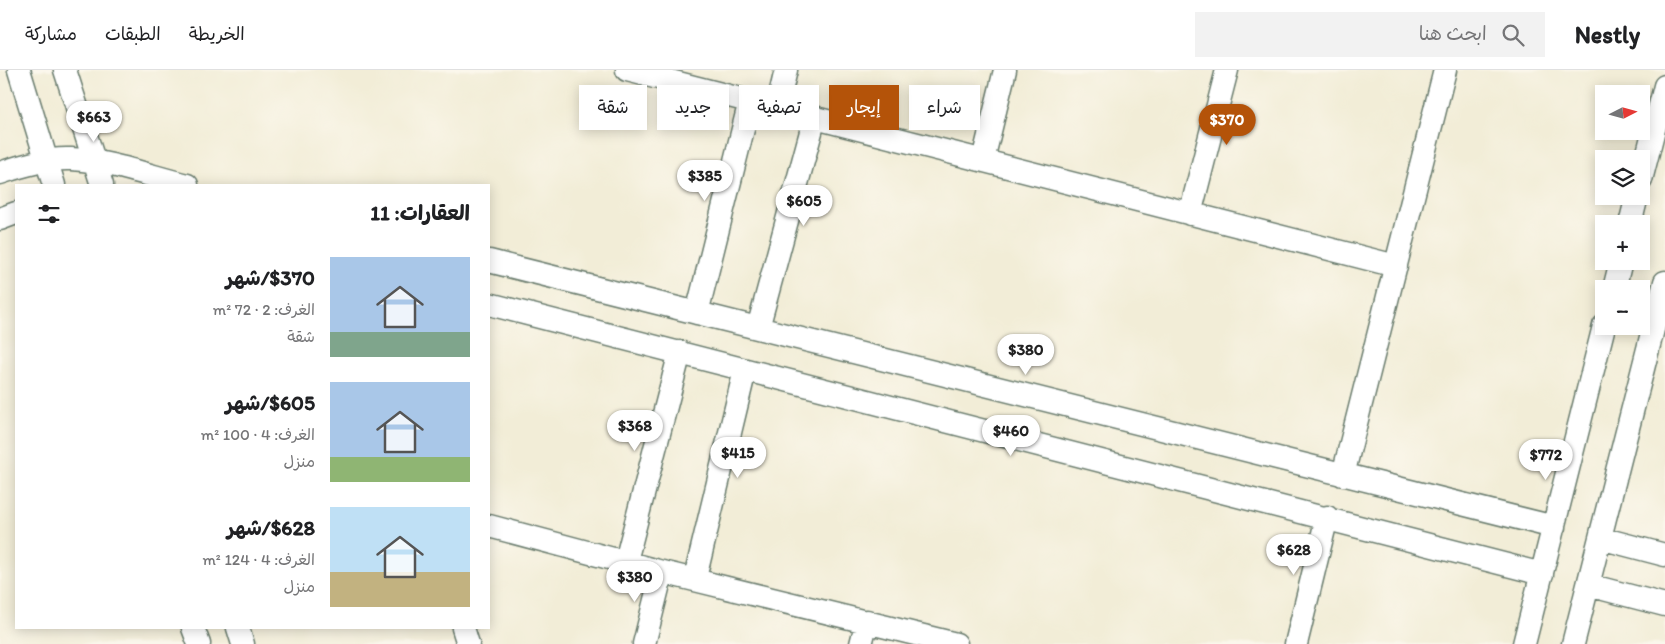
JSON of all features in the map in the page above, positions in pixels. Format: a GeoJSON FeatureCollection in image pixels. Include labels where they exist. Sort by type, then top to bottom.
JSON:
{"type":"FeatureCollection","features":[{"type":"Feature","properties":{"kind":"street"},"geometry":{"type":"LineString","coordinates":[[19,70],[54,184]]}},
{"type":"Feature","properties":{"kind":"street"},"geometry":{"type":"LineString","coordinates":[[65,70],[102,184]]}},
{"type":"Feature","properties":{"kind":"street"},"geometry":{"type":"LineString","coordinates":[[627,70],[739,98]]}},
{"type":"Feature","properties":{"kind":"street"},"geometry":{"type":"LineString","coordinates":[[782,85],[786,70]]}},
{"type":"Feature","properties":{"kind":"street"},"geometry":{"type":"LineString","coordinates":[[983,160],[1005,70]]}},
{"type":"Feature","properties":{"kind":"street"},"geometry":{"type":"LineString","coordinates":[[1190,214],[1227,70]]}},
{"type":"Feature","properties":{"kind":"street"},"geometry":{"type":"LineString","coordinates":[[1343,475],[1445,70]]}},
{"type":"Feature","properties":{"kind":"street"},"geometry":{"type":"LineString","coordinates":[[1649,150],[1665,86]]}},
{"type":"Feature","properties":{"kind":"street"},"geometry":{"type":"LineString","coordinates":[[819,118],[1396,266]]}},
{"type":"Feature","properties":{"kind":"street"},"geometry":{"type":"LineString","coordinates":[[697,313],[743,130]]}},
{"type":"Feature","properties":{"kind":"street"},"geometry":{"type":"LineString","coordinates":[[758,328],[811,130]]}},
{"type":"Feature","properties":{"kind":"street"},"geometry":{"type":"LineString","coordinates":[[0,173],[47,160],[70,159],[94,162],[183,184]]}},
{"type":"Feature","properties":{"kind":"street"},"geometry":{"type":"LineString","coordinates":[[0,219],[15,213]]}},
{"type":"Feature","properties":{"kind":"street"},"geometry":{"type":"LineString","coordinates":[[490,260],[1554,527]]}},
{"type":"Feature","properties":{"kind":"street"},"geometry":{"type":"LineString","coordinates":[[1573,644],[1665,282]]}},
{"type":"Feature","properties":{"kind":"street"},"geometry":{"type":"LineString","coordinates":[[490,304],[1327,517],[1542,574]]}},
{"type":"Feature","properties":{"kind":"street"},"geometry":{"type":"LineString","coordinates":[[1524,644],[1602,335]]}},
{"type":"Feature","properties":{"kind":"street"},"geometry":{"type":"LineString","coordinates":[[626,561],[680,352]]}},
{"type":"Feature","properties":{"kind":"street"},"geometry":{"type":"LineString","coordinates":[[695,578],[745,370]]}},
{"type":"Feature","properties":{"kind":"street"},"geometry":{"type":"LineString","coordinates":[[1296,644],[1327,517]]}},
{"type":"Feature","properties":{"kind":"street"},"geometry":{"type":"LineString","coordinates":[[490,526],[662,572],[695,578],[956,644]]}},
{"type":"Feature","properties":{"kind":"street"},"geometry":{"type":"LineString","coordinates":[[1600,538],[1665,555]]}},
{"type":"Feature","properties":{"kind":"street"},"geometry":{"type":"LineString","coordinates":[[644,644],[662,572]]}},
{"type":"Feature","properties":{"kind":"street"},"geometry":{"type":"LineString","coordinates":[[1588,585],[1665,605]]}},
{"type":"Feature","properties":{"kind":"street"},"geometry":{"type":"LineString","coordinates":[[861,644],[867,622]]}},
{"type":"Feature","properties":{"kind":"street"},"geometry":{"type":"LineString","coordinates":[[194,629],[199,644]]}},
{"type":"Feature","properties":{"kind":"street"},"geometry":{"type":"LineString","coordinates":[[238,629],[244,644]]}},
{"type":"Feature","properties":{"kind":"street"},"geometry":{"type":"LineString","coordinates":[[463,629],[468,644]]}}]}
